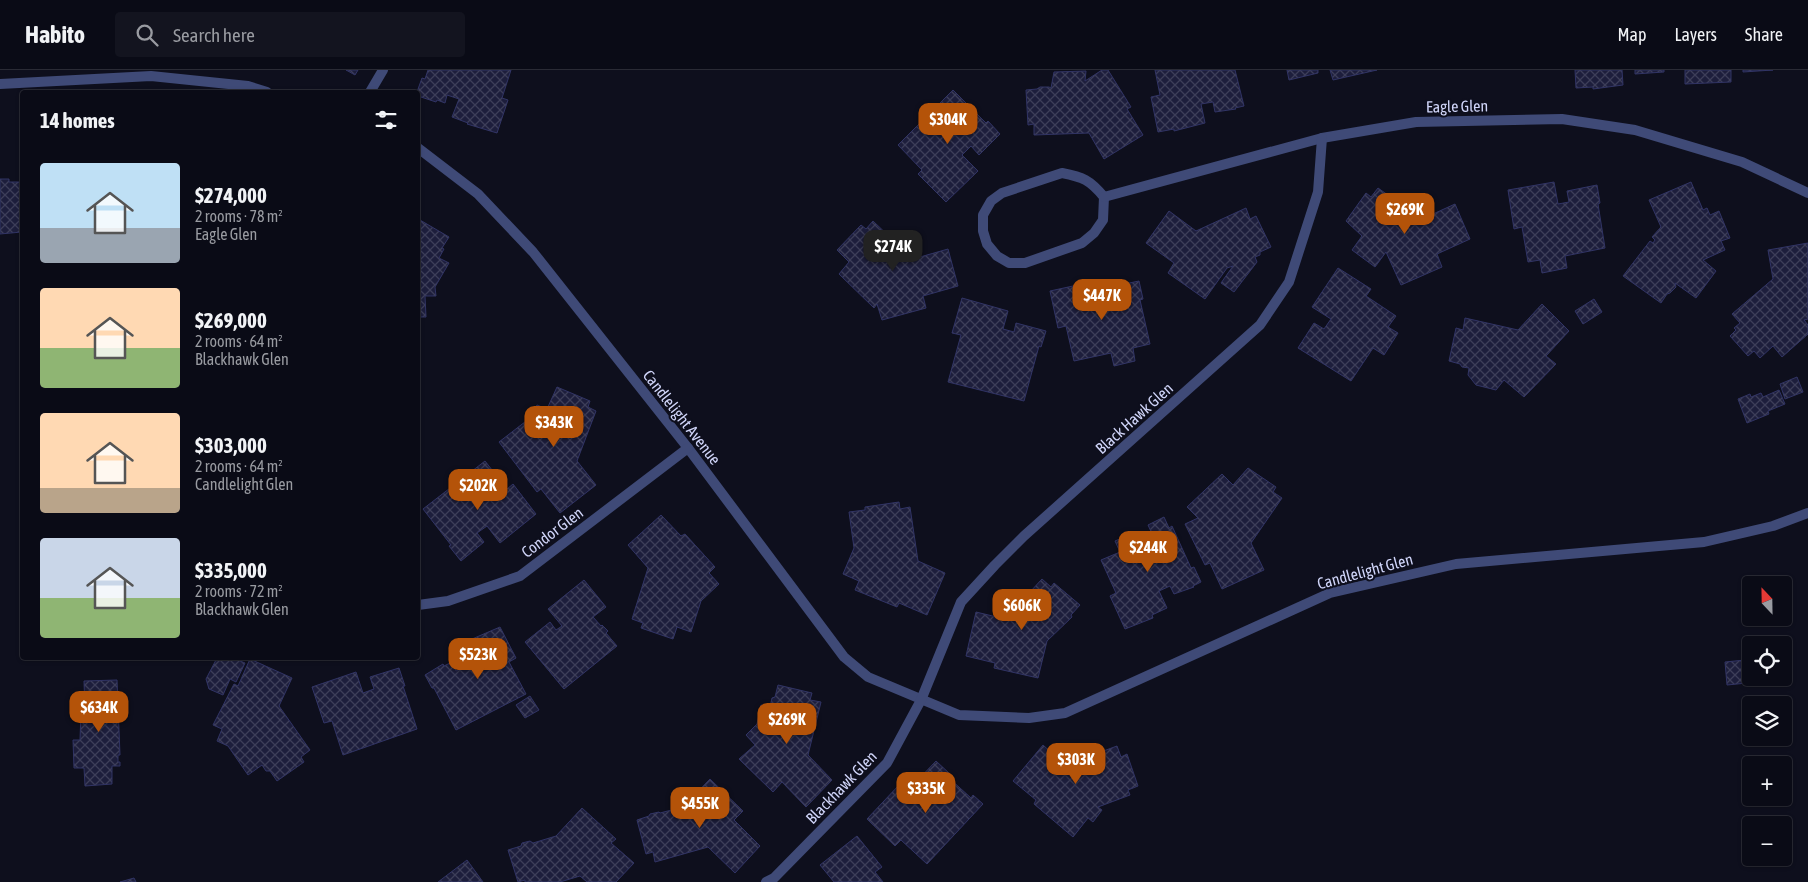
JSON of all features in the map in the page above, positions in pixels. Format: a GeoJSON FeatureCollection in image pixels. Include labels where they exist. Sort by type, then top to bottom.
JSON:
{"type":"FeatureCollection","features":[{"type":"Feature","properties":{"kind":"street"},"geometry":{"type":"LineString","coordinates":[[371,90],[383,70]]}},
{"type":"Feature","properties":{"kind":"street"},"geometry":{"type":"LineString","coordinates":[[0,84],[151,76],[248,86],[261,90]]}},
{"type":"Feature","properties":{"kind":"street","name":"Eagle Glen"},"geometry":{"type":"LineString","coordinates":[[1104,197],[1322,138],[1416,122],[1562,119],[1635,130],[1742,162],[1808,193]]}},
{"type":"Feature","properties":{"kind":"street","name":"Black Hawk Glen"},"geometry":{"type":"LineString","coordinates":[[921,700],[961,602],[1024,536],[1260,325],[1289,282],[1318,192],[1322,138]]}},
{"type":"Feature","properties":{"kind":"street","name":"Candlelight Avenue"},"geometry":{"type":"LineString","coordinates":[[420,151],[478,194],[534,252],[688,448],[844,657],[868,677],[921,700]]}},
{"type":"Feature","properties":{"kind":"street"},"geometry":{"type":"LineString","coordinates":[[1062,173],[1080,176],[1092,184],[1104,197],[1103,220],[1094,233],[1082,243],[1025,263],[1009,263],[997,256],[987,244],[983,231],[983,215],[991,201],[1002,193],[1062,173]]}},
{"type":"Feature","properties":{"kind":"street","name":"Condor Glen"},"geometry":{"type":"LineString","coordinates":[[420,606],[448,601],[520,576],[688,448]]}},
{"type":"Feature","properties":{"kind":"street","name":"Candlelight Glen"},"geometry":{"type":"LineString","coordinates":[[921,700],[959,715],[1029,718],[1065,713],[1330,593],[1456,564],[1704,542],[1773,526],[1808,513]]}},
{"type":"Feature","properties":{"kind":"street","name":"Blackhawk Glen"},"geometry":{"type":"LineString","coordinates":[[766,882],[774,878],[887,763],[921,700]]}},
{"type":"Feature","properties":{"kind":"building"},"geometry":{"type":"Polygon","coordinates":[[[346,70],[358,70],[355,75],[346,70]]]}},
{"type":"Feature","properties":{"kind":"building"},"geometry":{"type":"Polygon","coordinates":[[[428,70],[511,70],[502,98],[508,100],[497,133],[467,124],[452,117],[459,99],[447,95],[445,103],[420,97],[420,90],[418,90],[422,78],[425,79],[428,70]]]}},
{"type":"Feature","properties":{"kind":"building"},"geometry":{"type":"Polygon","coordinates":[[[1102,70],[1108,70],[1131,107],[1127,109],[1143,135],[1104,159],[1089,133],[1034,135],[1034,124],[1028,125],[1026,90],[1040,87],[1051,88],[1054,72],[1086,71],[1085,81],[1102,70]]]}},
{"type":"Feature","properties":{"kind":"building"},"geometry":{"type":"Polygon","coordinates":[[[1155,70],[1235,70],[1244,106],[1215,112],[1213,102],[1201,104],[1205,123],[1174,131],[1174,129],[1158,132],[1151,97],[1160,95],[1155,70]]]}},
{"type":"Feature","properties":{"kind":"building"},"geometry":{"type":"Polygon","coordinates":[[[1287,70],[1318,70],[1318,73],[1289,80],[1287,70]]]}},
{"type":"Feature","properties":{"kind":"building"},"geometry":{"type":"Polygon","coordinates":[[[1330,70],[1377,70],[1333,80],[1330,70]]]}},
{"type":"Feature","properties":{"kind":"building"},"geometry":{"type":"Polygon","coordinates":[[[1575,70],[1622,70],[1623,85],[1593,89],[1593,87],[1576,88],[1575,70]]]}},
{"type":"Feature","properties":{"kind":"building"},"geometry":{"type":"Polygon","coordinates":[[[1635,70],[1664,70],[1664,72],[1635,74],[1635,70]]]}},
{"type":"Feature","properties":{"kind":"building"},"geometry":{"type":"Polygon","coordinates":[[[1685,70],[1731,70],[1731,82],[1685,84],[1685,70]]]}},
{"type":"Feature","properties":{"kind":"building"},"geometry":{"type":"Polygon","coordinates":[[[1743,70],[1773,70],[1743,72],[1743,70]]]}},
{"type":"Feature","properties":{"kind":"building"},"geometry":{"type":"Polygon","coordinates":[[[953,90],[986,123],[988,121],[1000,134],[979,155],[971,146],[962,155],[978,171],[946,202],[918,174],[922,170],[898,145],[953,90]]]}},
{"type":"Feature","properties":{"kind":"building"},"geometry":{"type":"Polygon","coordinates":[[[0,179],[9,179],[9,182],[20,182],[20,232],[0,234],[0,179]]]}},
{"type":"Feature","properties":{"kind":"building"},"geometry":{"type":"Polygon","coordinates":[[[1554,182],[1558,204],[1569,202],[1567,191],[1597,185],[1605,248],[1565,256],[1567,268],[1542,273],[1540,260],[1528,262],[1522,227],[1514,229],[1508,190],[1554,182]]]}},
{"type":"Feature","properties":{"kind":"building"},"geometry":{"type":"Polygon","coordinates":[[[1691,182],[1703,210],[1707,208],[1710,215],[1719,211],[1730,238],[1721,241],[1725,250],[1703,260],[1716,271],[1696,298],[1675,283],[1676,287],[1667,294],[1661,303],[1623,276],[1650,241],[1653,243],[1655,240],[1652,237],[1661,227],[1649,200],[1691,182]]]}},
{"type":"Feature","properties":{"kind":"building"},"geometry":{"type":"Polygon","coordinates":[[[1378,188],[1422,219],[1455,204],[1470,239],[1437,254],[1442,267],[1401,285],[1386,252],[1375,267],[1352,250],[1362,236],[1346,221],[1366,193],[1371,197],[1378,188]]]}},
{"type":"Feature","properties":{"kind":"building"},"geometry":{"type":"Polygon","coordinates":[[[1246,208],[1250,219],[1256,216],[1271,247],[1260,252],[1260,255],[1255,257],[1257,262],[1234,292],[1221,283],[1233,266],[1227,268],[1205,299],[1168,273],[1174,263],[1146,243],[1169,211],[1196,231],[1246,208]]]}},
{"type":"Feature","properties":{"kind":"building"},"geometry":{"type":"Polygon","coordinates":[[[420,220],[449,237],[442,248],[444,249],[439,258],[449,263],[435,287],[436,296],[425,296],[426,317],[420,317],[420,220]]]}},
{"type":"Feature","properties":{"kind":"building"},"geometry":{"type":"Polygon","coordinates":[[[873,221],[913,259],[948,249],[958,286],[923,296],[926,308],[882,320],[877,304],[874,308],[839,274],[849,262],[837,250],[861,225],[866,229],[873,221]]]}},
{"type":"Feature","properties":{"kind":"building"},"geometry":{"type":"Polygon","coordinates":[[[1808,243],[1808,319],[1804,320],[1808,325],[1808,334],[1782,357],[1773,346],[1760,358],[1754,351],[1748,356],[1730,336],[1736,330],[1734,328],[1740,323],[1732,314],[1773,279],[1768,250],[1808,243]]]}},
{"type":"Feature","properties":{"kind":"building"},"geometry":{"type":"Polygon","coordinates":[[[1338,268],[1371,289],[1366,296],[1396,316],[1388,327],[1398,333],[1384,355],[1373,348],[1351,381],[1298,348],[1314,323],[1324,329],[1331,319],[1312,307],[1338,268]]]}},
{"type":"Feature","properties":{"kind":"building"},"geometry":{"type":"Polygon","coordinates":[[[1096,281],[1100,301],[1112,299],[1110,287],[1139,281],[1143,299],[1140,300],[1150,344],[1133,348],[1135,361],[1114,366],[1111,353],[1074,361],[1066,326],[1058,328],[1050,291],[1096,281]]]}},
{"type":"Feature","properties":{"kind":"building"},"geometry":{"type":"Polygon","coordinates":[[[962,298],[1008,311],[1003,329],[1014,332],[1016,323],[1046,331],[1041,347],[1039,346],[1024,401],[948,382],[961,335],[952,333],[962,298]]]}},
{"type":"Feature","properties":{"kind":"building"},"geometry":{"type":"Polygon","coordinates":[[[1594,299],[1602,312],[1583,324],[1575,311],[1594,299]]]}},
{"type":"Feature","properties":{"kind":"building"},"geometry":{"type":"Polygon","coordinates":[[[1542,304],[1569,331],[1546,356],[1556,364],[1524,397],[1504,380],[1496,390],[1476,385],[1468,375],[1469,368],[1449,361],[1456,328],[1463,330],[1465,318],[1518,330],[1542,304]]]}},
{"type":"Feature","properties":{"kind":"building"},"geometry":{"type":"Polygon","coordinates":[[[1797,377],[1803,392],[1785,399],[1780,384],[1797,377]]]}},
{"type":"Feature","properties":{"kind":"building"},"geometry":{"type":"Polygon","coordinates":[[[557,387],[590,401],[588,407],[596,411],[577,461],[596,485],[560,513],[541,489],[537,492],[499,442],[530,418],[537,405],[547,409],[557,387]]]}},
{"type":"Feature","properties":{"kind":"building"},"geometry":{"type":"Polygon","coordinates":[[[1779,390],[1785,404],[1768,411],[1769,414],[1747,423],[1738,399],[1750,394],[1751,397],[1761,393],[1763,397],[1779,390]]]}},
{"type":"Feature","properties":{"kind":"building"},"geometry":{"type":"Polygon","coordinates":[[[485,461],[507,489],[513,484],[536,514],[500,543],[487,526],[477,533],[484,542],[461,561],[423,509],[485,461]]]}},
{"type":"Feature","properties":{"kind":"building"},"geometry":{"type":"Polygon","coordinates":[[[1248,468],[1276,487],[1273,492],[1282,498],[1251,543],[1264,570],[1222,589],[1210,563],[1205,565],[1185,524],[1198,518],[1187,507],[1222,474],[1233,485],[1248,468]]]}},
{"type":"Feature","properties":{"kind":"building"},"geometry":{"type":"Polygon","coordinates":[[[899,502],[900,509],[910,507],[918,561],[945,573],[927,615],[899,603],[897,607],[855,590],[859,581],[843,574],[854,548],[849,512],[865,510],[865,507],[899,502]]]}},
{"type":"Feature","properties":{"kind":"building"},"geometry":{"type":"Polygon","coordinates":[[[661,515],[681,536],[685,534],[715,567],[709,573],[719,584],[701,601],[691,632],[677,627],[673,639],[641,628],[643,623],[632,619],[648,568],[628,545],[661,515]]]}},
{"type":"Feature","properties":{"kind":"building"},"geometry":{"type":"Polygon","coordinates":[[[1164,517],[1169,528],[1172,526],[1191,568],[1194,567],[1201,582],[1194,587],[1174,594],[1170,586],[1159,591],[1167,608],[1152,615],[1153,618],[1125,629],[1110,596],[1116,593],[1101,560],[1120,552],[1115,541],[1131,534],[1135,544],[1153,536],[1148,525],[1164,517]]]}},
{"type":"Feature","properties":{"kind":"building"},"geometry":{"type":"Polygon","coordinates":[[[1042,579],[1051,587],[1054,583],[1080,605],[1071,615],[1072,617],[1047,641],[1038,678],[994,668],[995,663],[966,656],[976,612],[1005,619],[1014,609],[1021,616],[1024,613],[1017,606],[1042,579]]]}},
{"type":"Feature","properties":{"kind":"building"},"geometry":{"type":"Polygon","coordinates":[[[584,580],[606,607],[593,617],[608,631],[606,633],[617,646],[564,689],[525,642],[550,622],[556,630],[562,626],[548,609],[584,580]]]}},
{"type":"Feature","properties":{"kind":"building"},"geometry":{"type":"Polygon","coordinates":[[[500,627],[516,658],[509,662],[526,694],[456,730],[425,675],[443,664],[444,666],[452,662],[456,671],[468,665],[459,648],[473,641],[472,639],[500,627]]]}},
{"type":"Feature","properties":{"kind":"building"},"geometry":{"type":"Polygon","coordinates":[[[216,660],[238,660],[245,663],[236,682],[230,679],[223,695],[209,689],[206,679],[216,660]]]}},
{"type":"Feature","properties":{"kind":"building"},"geometry":{"type":"Polygon","coordinates":[[[250,660],[292,678],[279,706],[310,750],[301,757],[304,762],[277,781],[270,771],[266,771],[262,765],[248,775],[228,746],[217,741],[222,729],[213,725],[234,684],[238,686],[250,660]]]}},
{"type":"Feature","properties":{"kind":"building"},"geometry":{"type":"Polygon","coordinates":[[[1742,660],[1742,684],[1727,685],[1725,662],[1742,660]]]}},
{"type":"Feature","properties":{"kind":"building"},"geometry":{"type":"Polygon","coordinates":[[[399,668],[417,729],[343,755],[332,721],[324,723],[312,687],[356,672],[363,693],[374,689],[370,677],[399,668]]]}},
{"type":"Feature","properties":{"kind":"building"},"geometry":{"type":"Polygon","coordinates":[[[117,680],[120,755],[118,755],[118,762],[120,762],[120,766],[112,766],[112,784],[85,786],[84,768],[74,768],[73,740],[80,740],[81,712],[85,712],[84,681],[117,680]]]}},
{"type":"Feature","properties":{"kind":"building"},"geometry":{"type":"Polygon","coordinates":[[[778,685],[812,693],[810,700],[821,702],[808,755],[832,780],[806,807],[782,782],[773,792],[739,759],[755,745],[746,735],[757,724],[761,705],[770,707],[778,685]]]}},
{"type":"Feature","properties":{"kind":"building"},"geometry":{"type":"Polygon","coordinates":[[[530,696],[539,710],[525,718],[516,705],[530,696]]]}},
{"type":"Feature","properties":{"kind":"building"},"geometry":{"type":"Polygon","coordinates":[[[1043,745],[1065,765],[1117,746],[1121,757],[1127,754],[1138,786],[1128,790],[1130,795],[1098,807],[1102,810],[1093,822],[1088,818],[1073,837],[1034,804],[1036,800],[1013,781],[1043,745]]]}},
{"type":"Feature","properties":{"kind":"building"},"geometry":{"type":"Polygon","coordinates":[[[936,761],[950,774],[948,777],[971,798],[973,795],[983,804],[927,864],[901,840],[895,846],[867,819],[899,785],[915,799],[923,791],[915,783],[936,761]]]}},
{"type":"Feature","properties":{"kind":"building"},"geometry":{"type":"Polygon","coordinates":[[[710,779],[743,811],[734,820],[760,846],[735,873],[708,847],[655,862],[653,852],[646,854],[637,820],[650,814],[683,807],[710,779]]]}},
{"type":"Feature","properties":{"kind":"building"},"geometry":{"type":"Polygon","coordinates":[[[582,808],[616,839],[611,843],[634,863],[616,882],[587,882],[580,876],[560,882],[525,882],[525,880],[518,882],[508,850],[521,846],[522,843],[530,841],[533,843],[556,836],[582,808]]]}},
{"type":"Feature","properties":{"kind":"building"},"geometry":{"type":"Polygon","coordinates":[[[857,836],[882,867],[875,872],[883,882],[834,882],[820,865],[857,836]]]}},
{"type":"Feature","properties":{"kind":"building"},"geometry":{"type":"Polygon","coordinates":[[[467,860],[483,882],[438,882],[467,860]]]}},
{"type":"Feature","properties":{"kind":"building"},"geometry":{"type":"Polygon","coordinates":[[[134,878],[136,882],[120,882],[134,878]]]}}]}
